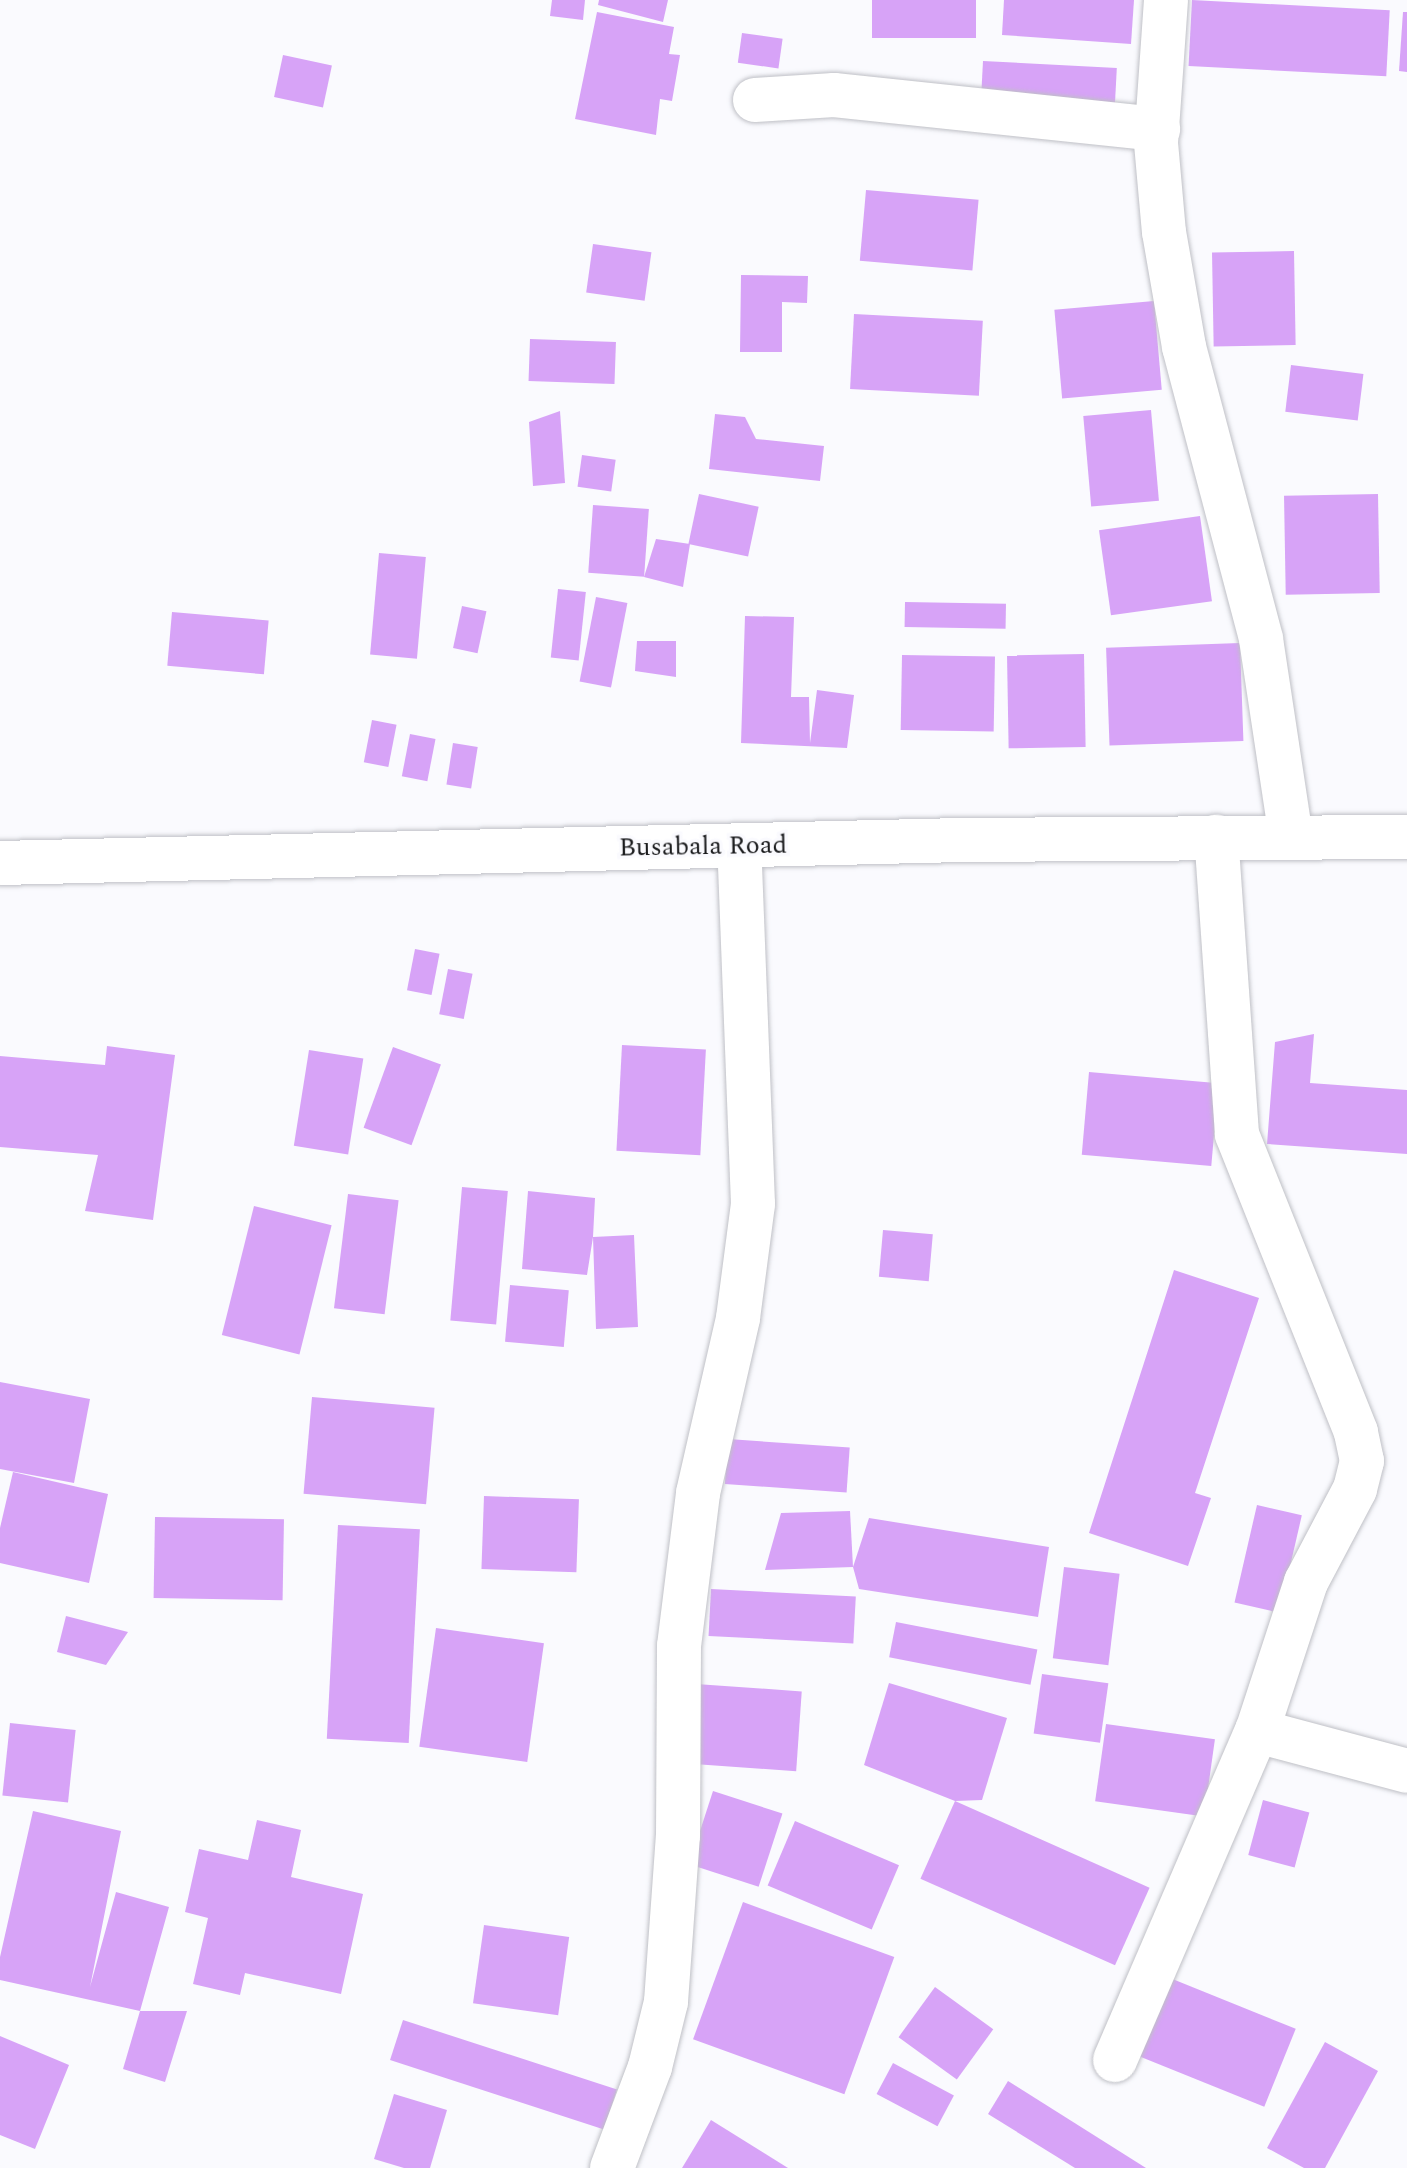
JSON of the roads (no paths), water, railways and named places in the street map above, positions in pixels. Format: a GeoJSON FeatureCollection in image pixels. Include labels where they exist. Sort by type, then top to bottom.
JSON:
{"type":"FeatureCollection","features":[{"type":"Feature","properties":{"kind":"street"},"geometry":{"type":"LineString","coordinates":[[1166,0],[1158,129],[1164,232],[1184,347],[1261,639],[1291,837]]}},
{"type":"Feature","properties":{"kind":"street"},"geometry":{"type":"LineString","coordinates":[[755,100],[834,95],[1158,129]]}},
{"type":"Feature","properties":{"kind":"street"},"geometry":{"type":"LineString","coordinates":[[1115,2060],[1257,1731],[1306,1582],[1355,1489],[1362,1461],[1356,1432],[1237,1134],[1216,837]]}},
{"type":"Feature","properties":{"kind":"street","name":"Busabala Road"},"geometry":{"type":"LineString","coordinates":[[0,863],[1216,837],[1407,837]]}},
{"type":"Feature","properties":{"kind":"street"},"geometry":{"type":"LineString","coordinates":[[612,2168],[650,2067],[666,2002],[678,1836],[679,1646],[698,1493],[738,1318],[753,1204],[739,847]]}},
{"type":"Feature","properties":{"kind":"street"},"geometry":{"type":"LineString","coordinates":[[1257,1731],[1407,1771]]}}]}
